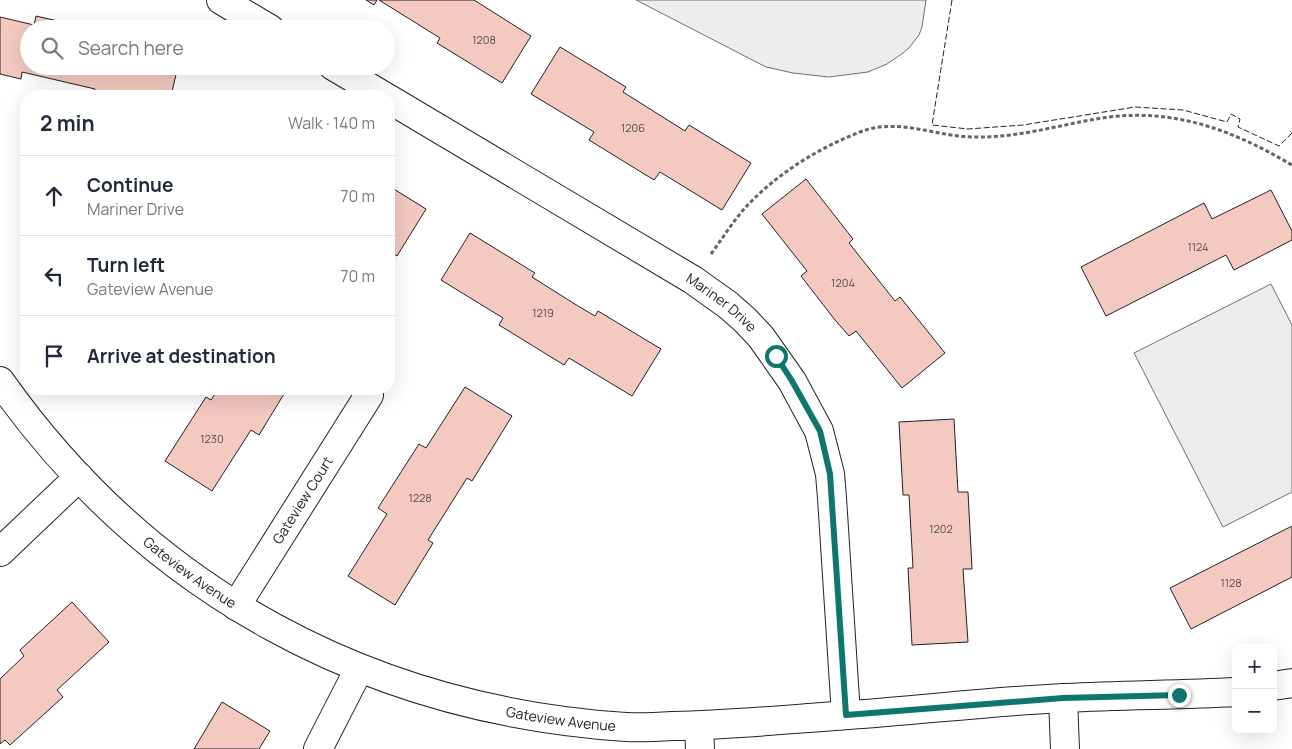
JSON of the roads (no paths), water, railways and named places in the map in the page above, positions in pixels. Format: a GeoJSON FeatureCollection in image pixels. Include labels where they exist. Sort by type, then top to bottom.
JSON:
{"type":"FeatureCollection","features":[{"type":"Feature","properties":{"kind":"street"},"geometry":{"type":"LineString","coordinates":[[221,0],[255,20]]}},
{"type":"Feature","properties":{"kind":"street"},"geometry":{"type":"LineString","coordinates":[[348,75],[374,90]]}},
{"type":"Feature","properties":{"kind":"street","name":"Mariner Drive"},"geometry":{"type":"LineString","coordinates":[[395,103],[693,280],[728,305],[760,337],[792,381],[820,431],[830,474],[846,715]]}},
{"type":"Feature","properties":{"kind":"street","name":"Gateview Avenue"},"geometry":{"type":"LineString","coordinates":[[0,381],[25,416],[79,477],[123,520],[186,572],[236,606],[296,640],[359,669],[450,699],[551,720],[700,737],[846,715],[1063,698],[1232,692]]}},
{"type":"Feature","properties":{"kind":"street","name":"Gateview Court"},"geometry":{"type":"LineString","coordinates":[[236,606],[369,395]]}},
{"type":"Feature","properties":{"kind":"street"},"geometry":{"type":"LineString","coordinates":[[0,552],[79,477]]}},
{"type":"Feature","properties":{"kind":"street"},"geometry":{"type":"LineString","coordinates":[[318,749],[359,669]]}},
{"type":"Feature","properties":{"kind":"street"},"geometry":{"type":"LineString","coordinates":[[1277,685],[1292,683]]}},
{"type":"Feature","properties":{"kind":"street"},"geometry":{"type":"LineString","coordinates":[[1063,698],[1065,749]]}}]}
